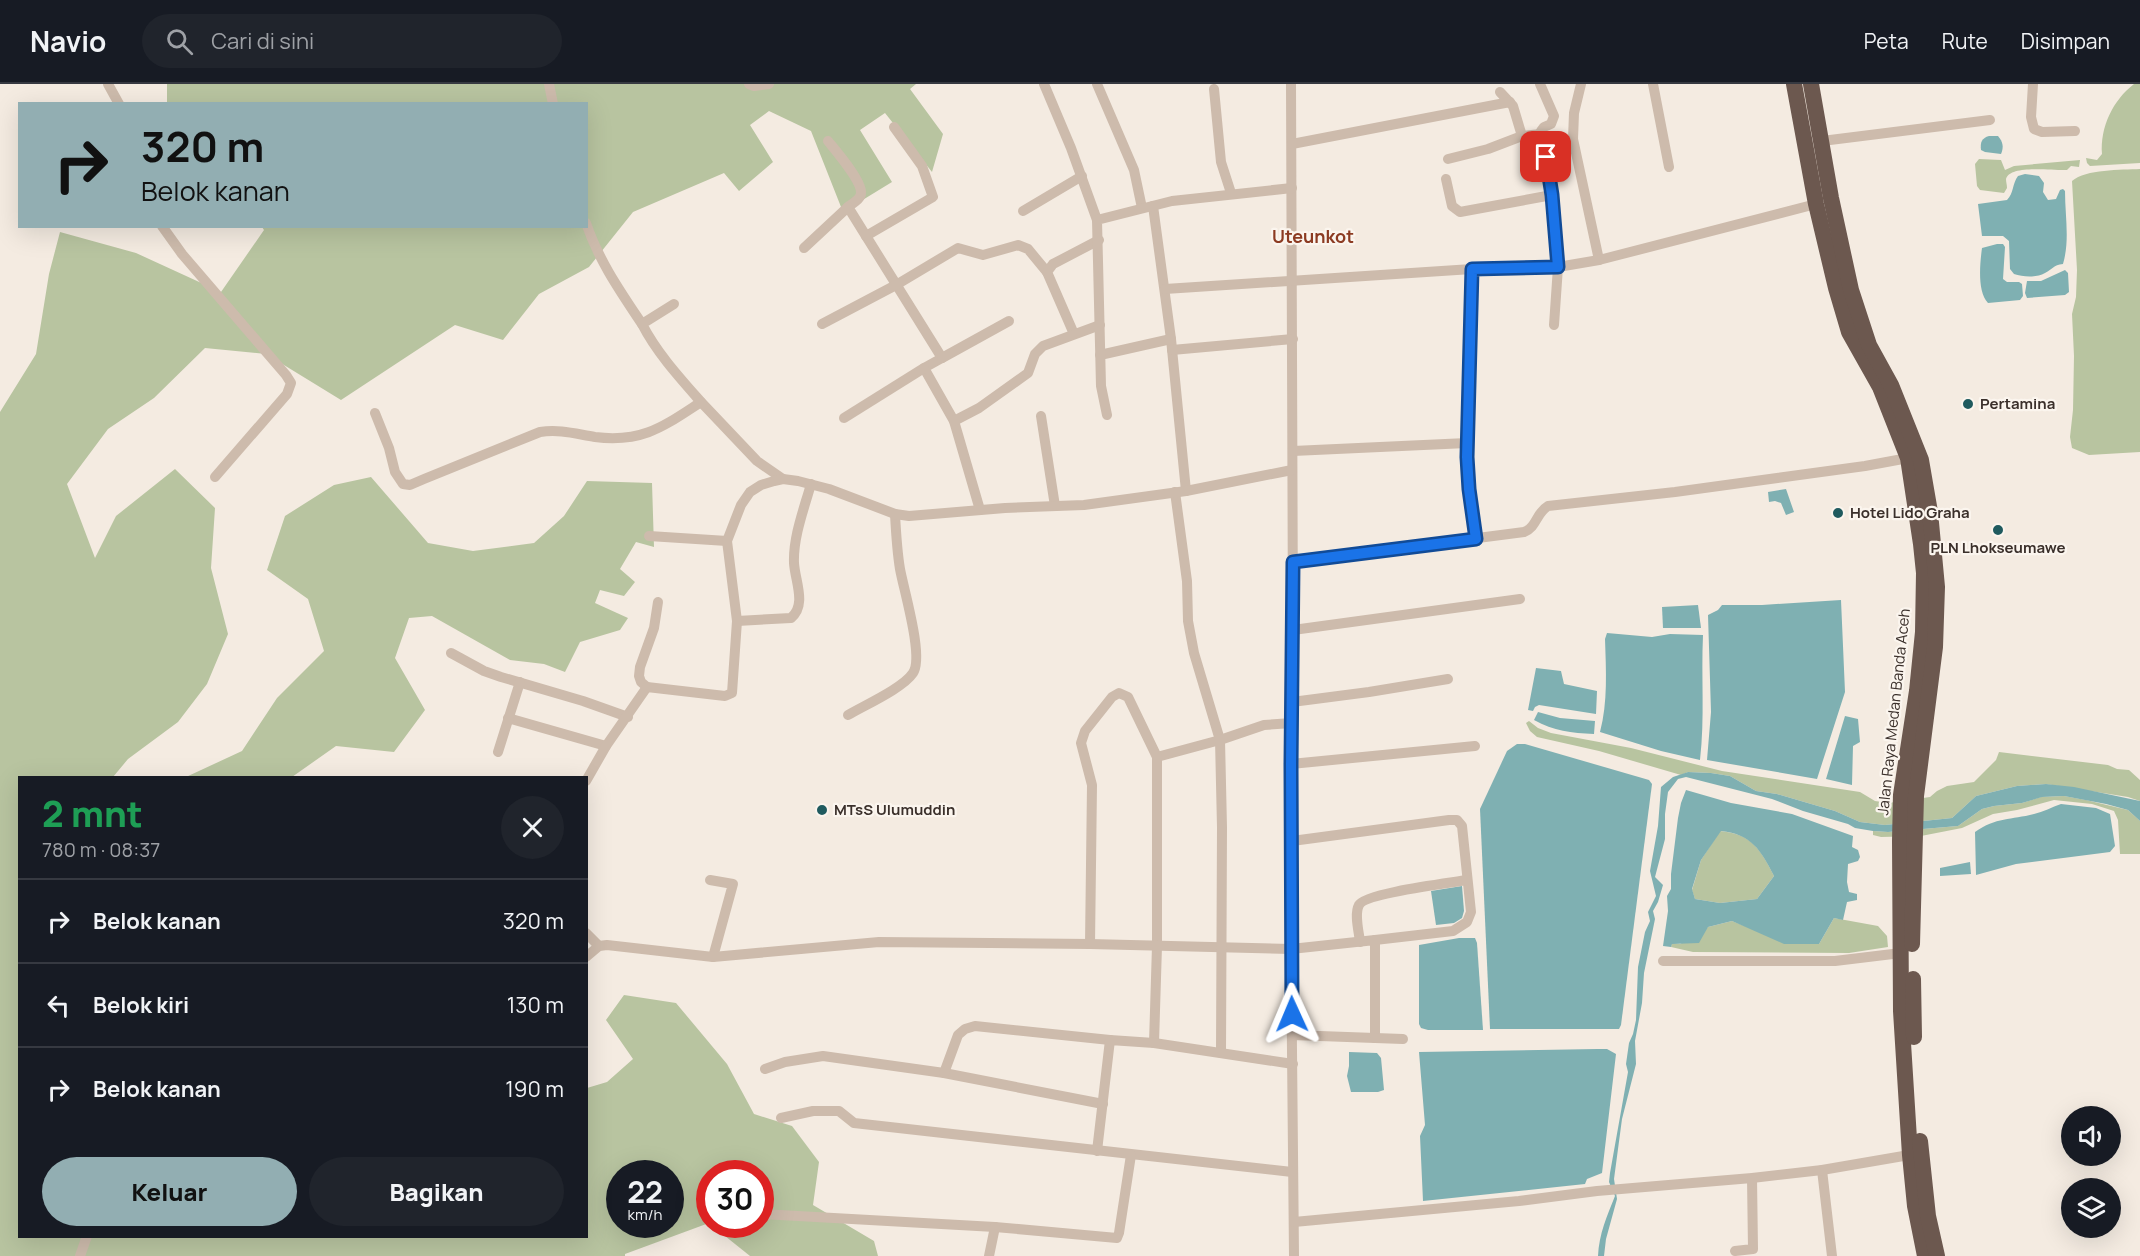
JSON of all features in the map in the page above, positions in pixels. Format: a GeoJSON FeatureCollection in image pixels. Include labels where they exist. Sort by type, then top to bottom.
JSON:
{"type":"FeatureCollection","features":[{"type":"Feature","properties":{"kind":"highway","name":"Jalan Raya Medan Banda Aceh"},"geometry":{"type":"LineString","coordinates":[[1794,84],[1816,204],[1849,332],[1880,387],[1908,458],[1924,573],[1923,692]]}},
{"type":"Feature","properties":{"kind":"highway","name":"Jalan Raya Medan Banda Aceh"},"geometry":{"type":"LineString","coordinates":[[1811,84],[1844,263],[1857,310],[1869,345],[1892,385],[1921,460],[1930,512],[1937,586],[1935,647],[1923,692],[1908,795],[1901,953],[1901,1011],[1916,1154],[1937,1256]]}},
{"type":"Feature","properties":{"kind":"highway","name":"Jalan Raya Medan Banda Aceh"},"geometry":{"type":"LineString","coordinates":[[1907,841],[1913,998],[1915,1206],[1925,1256]]}},
{"type":"Feature","properties":{"kind":"street"},"geometry":{"type":"LineString","coordinates":[[108,84],[118,102]]}},
{"type":"Feature","properties":{"kind":"street"},"geometry":{"type":"LineString","coordinates":[[549,84],[553,102]]}},
{"type":"Feature","properties":{"kind":"street"},"geometry":{"type":"LineString","coordinates":[[749,84],[754,86],[769,84]]}},
{"type":"Feature","properties":{"kind":"street"},"geometry":{"type":"LineString","coordinates":[[1044,84],[1082,176],[1097,220],[1101,386],[1107,415]]}},
{"type":"Feature","properties":{"kind":"street"},"geometry":{"type":"LineString","coordinates":[[1097,84],[1148,207],[1165,289],[1171,344],[1188,621],[1194,653],[1220,740],[1221,1053]]}},
{"type":"Feature","properties":{"kind":"street"},"geometry":{"type":"LineString","coordinates":[[1291,84],[1293,339],[1291,949],[1294,1256]]}},
{"type":"Feature","properties":{"kind":"street"},"geometry":{"type":"LineString","coordinates":[[1540,84],[1554,119],[1551,124],[1544,127],[1541,134],[1552,195],[1558,267],[1554,325]]}},
{"type":"Feature","properties":{"kind":"street"},"geometry":{"type":"LineString","coordinates":[[1581,84],[1574,113],[1574,139],[1599,260]]}},
{"type":"Feature","properties":{"kind":"street"},"geometry":{"type":"LineString","coordinates":[[1653,84],[1669,167]]}},
{"type":"Feature","properties":{"kind":"street"},"geometry":{"type":"LineString","coordinates":[[2033,84],[2031,117],[2034,129],[2042,132],[2075,131]]}},
{"type":"Feature","properties":{"kind":"street"},"geometry":{"type":"LineString","coordinates":[[1214,89],[1221,162],[1231,193]]}},
{"type":"Feature","properties":{"kind":"street"},"geometry":{"type":"LineString","coordinates":[[1500,92],[1510,102],[1522,136]]}},
{"type":"Feature","properties":{"kind":"street"},"geometry":{"type":"LineString","coordinates":[[1292,144],[1510,102]]}},
{"type":"Feature","properties":{"kind":"street"},"geometry":{"type":"LineString","coordinates":[[1822,141],[1990,120]]}},
{"type":"Feature","properties":{"kind":"street"},"geometry":{"type":"LineString","coordinates":[[866,236],[933,197],[922,166],[894,127]]}},
{"type":"Feature","properties":{"kind":"street"},"geometry":{"type":"LineString","coordinates":[[1448,159],[1488,149],[1522,136],[1541,134]]}},
{"type":"Feature","properties":{"kind":"street"},"geometry":{"type":"LineString","coordinates":[[804,248],[860,197],[861,193],[858,182],[828,141]]}},
{"type":"Feature","properties":{"kind":"street"},"geometry":{"type":"LineString","coordinates":[[1023,211],[1082,176]]}},
{"type":"Feature","properties":{"kind":"street"},"geometry":{"type":"LineString","coordinates":[[1446,179],[1452,206],[1460,213],[1552,195]]}},
{"type":"Feature","properties":{"kind":"street"},"geometry":{"type":"LineString","coordinates":[[1097,220],[1172,201],[1292,188]]}},
{"type":"Feature","properties":{"kind":"street"},"geometry":{"type":"LineString","coordinates":[[1165,289],[1472,269],[1558,267],[1599,260],[1816,204]]}},
{"type":"Feature","properties":{"kind":"street"},"geometry":{"type":"LineString","coordinates":[[848,207],[942,358]]}},
{"type":"Feature","properties":{"kind":"street"},"geometry":{"type":"LineString","coordinates":[[163,228],[182,254],[291,383],[287,394],[215,477]]}},
{"type":"Feature","properties":{"kind":"street"},"geometry":{"type":"LineString","coordinates":[[588,228],[607,270],[652,343],[701,402],[757,461],[783,479],[811,484],[895,514],[909,516],[1084,505],[1180,491],[1292,470]]}},
{"type":"Feature","properties":{"kind":"street"},"geometry":{"type":"LineString","coordinates":[[1047,272],[1053,264],[1099,240]]}},
{"type":"Feature","properties":{"kind":"street"},"geometry":{"type":"LineString","coordinates":[[822,324],[896,285],[958,248],[983,255],[1018,245],[1028,249],[1047,272],[1074,334]]}},
{"type":"Feature","properties":{"kind":"street"},"geometry":{"type":"LineString","coordinates":[[1472,269],[1467,442],[1469,489],[1476,539]]}},
{"type":"Feature","properties":{"kind":"street"},"geometry":{"type":"LineString","coordinates":[[642,324],[674,304]]}},
{"type":"Feature","properties":{"kind":"street"},"geometry":{"type":"LineString","coordinates":[[844,418],[924,368],[1009,321]]}},
{"type":"Feature","properties":{"kind":"street"},"geometry":{"type":"LineString","coordinates":[[954,421],[979,408],[1028,373],[1035,354],[1043,346],[1100,325]]}},
{"type":"Feature","properties":{"kind":"street"},"geometry":{"type":"LineString","coordinates":[[1100,354],[1171,344],[1293,339]]}},
{"type":"Feature","properties":{"kind":"street"},"geometry":{"type":"LineString","coordinates":[[924,368],[954,421],[980,510]]}},
{"type":"Feature","properties":{"kind":"street"},"geometry":{"type":"LineString","coordinates":[[375,413],[389,448],[395,472],[403,484],[410,484],[540,432],[560,430],[611,438],[633,437],[653,432],[701,402]]}},
{"type":"Feature","properties":{"kind":"street"},"geometry":{"type":"LineString","coordinates":[[1041,416],[1055,506]]}},
{"type":"Feature","properties":{"kind":"street"},"geometry":{"type":"LineString","coordinates":[[1293,451],[1467,442]]}},
{"type":"Feature","properties":{"kind":"street"},"geometry":{"type":"LineString","coordinates":[[1293,562],[1524,532],[1530,530],[1543,509],[1548,506],[1675,492],[1908,458]]}},
{"type":"Feature","properties":{"kind":"street"},"geometry":{"type":"LineString","coordinates":[[658,602],[654,628],[640,667],[641,682],[647,687],[725,696],[732,693],[737,621],[727,540],[741,505],[750,492],[760,485],[783,479]]}},
{"type":"Feature","properties":{"kind":"street"},"geometry":{"type":"LineString","coordinates":[[737,621],[791,618],[798,611],[794,555],[811,484]]}},
{"type":"Feature","properties":{"kind":"street"},"geometry":{"type":"LineString","coordinates":[[848,715],[901,684],[915,671],[917,663],[900,570],[895,514]]}},
{"type":"Feature","properties":{"kind":"street"},"geometry":{"type":"LineString","coordinates":[[649,536],[727,540]]}},
{"type":"Feature","properties":{"kind":"street"},"geometry":{"type":"LineString","coordinates":[[1293,630],[1520,599]]}},
{"type":"Feature","properties":{"kind":"street"},"geometry":{"type":"LineString","coordinates":[[451,653],[484,671],[628,717]]}},
{"type":"Feature","properties":{"kind":"street"},"geometry":{"type":"LineString","coordinates":[[1292,702],[1448,679]]}},
{"type":"Feature","properties":{"kind":"street"},"geometry":{"type":"LineString","coordinates":[[498,752],[520,682]]}},
{"type":"Feature","properties":{"kind":"street"},"geometry":{"type":"LineString","coordinates":[[588,778],[606,746],[647,687]]}},
{"type":"Feature","properties":{"kind":"street"},"geometry":{"type":"LineString","coordinates":[[1090,944],[1092,785],[1082,749],[1083,735],[1112,697],[1119,693],[1128,697],[1157,756],[1157,946],[1154,1043]]}},
{"type":"Feature","properties":{"kind":"street"},"geometry":{"type":"LineString","coordinates":[[508,718],[606,746]]}},
{"type":"Feature","properties":{"kind":"street"},"geometry":{"type":"LineString","coordinates":[[1157,756],[1220,740],[1264,724],[1292,723]]}},
{"type":"Feature","properties":{"kind":"street"},"geometry":{"type":"LineString","coordinates":[[1291,764],[1474,746]]}},
{"type":"Feature","properties":{"kind":"street"},"geometry":{"type":"LineString","coordinates":[[588,955],[599,946],[613,945],[645,951],[713,957],[879,942],[1291,949],[1453,931],[1467,922],[1471,912],[1462,826],[1456,820],[1292,841]]}},
{"type":"Feature","properties":{"kind":"street"},"geometry":{"type":"LineString","coordinates":[[710,880],[733,884],[713,957]]}},
{"type":"Feature","properties":{"kind":"street"},"geometry":{"type":"LineString","coordinates":[[1360,942],[1357,910],[1364,900],[1385,894],[1467,880]]}},
{"type":"Feature","properties":{"kind":"street"},"geometry":{"type":"LineString","coordinates":[[588,935],[599,946]]}},
{"type":"Feature","properties":{"kind":"street"},"geometry":{"type":"LineString","coordinates":[[1375,940],[1375,1038]]}},
{"type":"Feature","properties":{"kind":"street"},"geometry":{"type":"LineString","coordinates":[[1663,961],[1835,961],[1901,953]]}},
{"type":"Feature","properties":{"kind":"street"},"geometry":{"type":"LineString","coordinates":[[944,1073],[958,1035],[965,1029],[975,1026],[1154,1043],[1293,1064]]}},
{"type":"Feature","properties":{"kind":"street"},"geometry":{"type":"LineString","coordinates":[[1292,1035],[1403,1038]]}},
{"type":"Feature","properties":{"kind":"street"},"geometry":{"type":"LineString","coordinates":[[1097,1151],[1110,1040]]}},
{"type":"Feature","properties":{"kind":"street"},"geometry":{"type":"LineString","coordinates":[[765,1069],[785,1062],[824,1056],[944,1073],[1103,1104]]}},
{"type":"Feature","properties":{"kind":"street"},"geometry":{"type":"LineString","coordinates":[[781,1118],[813,1111],[839,1111],[854,1124],[1292,1172]]}},
{"type":"Feature","properties":{"kind":"street"},"geometry":{"type":"LineString","coordinates":[[1294,1222],[1519,1201],[1597,1191],[1752,1178],[1822,1170],[1916,1154]]}},
{"type":"Feature","properties":{"kind":"street"},"geometry":{"type":"LineString","coordinates":[[774,1215],[995,1227],[1117,1238],[1131,1155]]}},
{"type":"Feature","properties":{"kind":"street"},"geometry":{"type":"LineString","coordinates":[[1822,1170],[1832,1256]]}},
{"type":"Feature","properties":{"kind":"street"},"geometry":{"type":"LineString","coordinates":[[1735,1251],[1753,1252],[1752,1178]]}},
{"type":"Feature","properties":{"kind":"street"},"geometry":{"type":"LineString","coordinates":[[989,1256],[995,1227]]}},
{"type":"Feature","properties":{"kind":"street"},"geometry":{"type":"LineString","coordinates":[[80,1256],[86,1238]]}},
{"type":"Feature","properties":{"kind":"green space"},"geometry":{"type":"Polygon","coordinates":[[[167,84],[916,84],[910,89],[943,134],[932,172],[885,113],[860,130],[892,182],[843,212],[811,131],[769,111],[750,125],[773,162],[739,191],[724,173],[633,212],[589,267],[539,294],[503,340],[455,325],[341,400],[266,354],[205,348],[154,398],[108,429],[67,484],[95,558],[116,516],[175,469],[215,508],[211,568],[228,634],[207,684],[178,722],[128,759],[114,776],[18,776],[18,1238],[588,1238],[588,1088],[607,1082],[633,1059],[606,1020],[624,995],[676,1003],[727,1064],[754,1114],[792,1126],[819,1162],[813,1205],[874,1241],[878,1256],[750,1256],[728,1238],[774,1238],[774,1160],[696,1160],[696,1228],[684,1232],[684,1160],[606,1160],[606,1238],[668,1238],[625,1254],[625,1256],[0,1256],[0,412],[36,354],[49,274],[60,232],[136,253],[221,292],[264,230],[263,228],[588,228],[588,102],[167,102],[167,84]]]}},
{"type":"Feature","properties":{"kind":"green space"},"geometry":{"type":"Polygon","coordinates":[[[2134,84],[2140,84],[2140,163],[2090,166],[2086,158],[2097,160],[2102,154],[2103,134],[2109,115],[2120,98],[2134,84]]]}},
{"type":"Feature","properties":{"kind":"green space"},"geometry":{"type":"Polygon","coordinates":[[[1979,159],[2001,160],[2005,170],[2014,166],[2080,160],[2079,167],[2071,166],[2067,170],[2015,171],[2006,179],[2007,188],[2004,193],[1980,190],[1977,186],[1975,164],[1979,159]]]}},
{"type":"Feature","properties":{"kind":"green space"},"geometry":{"type":"Polygon","coordinates":[[[2140,169],[2140,452],[2089,455],[2072,448],[2070,437],[2074,356],[2072,314],[2076,297],[2077,270],[2072,181],[2095,172],[2140,169]]]}},
{"type":"Feature","properties":{"kind":"green space"},"geometry":{"type":"Polygon","coordinates":[[[371,477],[428,543],[473,551],[534,543],[564,516],[587,481],[652,483],[654,547],[636,542],[620,569],[635,582],[624,596],[600,590],[595,603],[628,618],[620,630],[580,642],[565,672],[544,664],[510,660],[432,616],[409,618],[395,658],[425,710],[394,752],[336,746],[293,776],[188,776],[242,751],[277,698],[324,651],[308,599],[267,570],[285,516],[334,485],[371,477]]]}},
{"type":"Feature","properties":{"kind":"green space"},"geometry":{"type":"Polygon","coordinates":[[[1529,721],[1538,728],[1551,733],[1631,748],[1722,771],[1860,792],[1875,801],[1888,803],[1930,797],[1947,786],[1974,782],[1996,760],[1999,752],[2108,765],[2117,769],[2129,770],[2140,780],[2140,801],[2128,797],[2046,784],[2017,786],[1976,796],[1952,818],[1885,825],[1860,822],[1835,811],[1777,794],[1756,791],[1730,776],[1688,772],[1681,775],[1599,751],[1537,737],[1526,723],[1529,721]]]}},
{"type":"Feature","properties":{"kind":"green space"},"geometry":{"type":"Polygon","coordinates":[[[2064,796],[2128,810],[2140,821],[2140,854],[2120,854],[2118,820],[2114,811],[2092,804],[2054,800],[1993,814],[1962,828],[1921,836],[1881,837],[1873,835],[1873,831],[1888,832],[1958,826],[1982,809],[2022,803],[2041,797],[2064,796]]]}},
{"type":"Feature","properties":{"kind":"green space"},"geometry":{"type":"Polygon","coordinates":[[[1720,831],[1740,836],[1754,844],[1769,866],[1774,876],[1757,899],[1720,903],[1695,899],[1692,890],[1701,860],[1720,831]]]}},
{"type":"Feature","properties":{"kind":"green space"},"geometry":{"type":"Polygon","coordinates":[[[1834,918],[1878,926],[1887,936],[1888,947],[1849,953],[1693,952],[1671,947],[1672,943],[1680,944],[1708,927],[1732,921],[1755,930],[1819,944],[1834,918]]]}},
{"type":"Feature","properties":{"kind":"water"},"geometry":{"type":"Polygon","coordinates":[[[1989,136],[2000,138],[2003,147],[2001,154],[1981,150],[1982,141],[1989,136]]]}},
{"type":"Feature","properties":{"kind":"water"},"geometry":{"type":"Polygon","coordinates":[[[2025,174],[2039,176],[2044,183],[2043,192],[2048,200],[2056,199],[2060,190],[2065,191],[2067,237],[2063,264],[2034,276],[2014,274],[2010,269],[2009,241],[2003,236],[1982,236],[1978,204],[2007,200],[2018,176],[2025,174]]]}},
{"type":"Feature","properties":{"kind":"water"},"geometry":{"type":"Polygon","coordinates":[[[2003,244],[2005,247],[2003,279],[2007,282],[2022,284],[2023,296],[2020,300],[1988,303],[1982,292],[1980,277],[1982,248],[2003,244]]]}},
{"type":"Feature","properties":{"kind":"water"},"geometry":{"type":"Polygon","coordinates":[[[2065,270],[2068,273],[2069,292],[2065,295],[2027,298],[2025,293],[2027,281],[2041,281],[2065,270]]]}},
{"type":"Feature","properties":{"kind":"water"},"geometry":{"type":"Polygon","coordinates":[[[1786,489],[1794,512],[1786,515],[1781,503],[1769,502],[1768,492],[1786,489]]]}},
{"type":"Feature","properties":{"kind":"water"},"geometry":{"type":"Polygon","coordinates":[[[1841,600],[1845,692],[1817,779],[1707,760],[1711,712],[1708,615],[1722,605],[1841,600]]]}},
{"type":"Feature","properties":{"kind":"water"},"geometry":{"type":"Polygon","coordinates":[[[1698,605],[1701,628],[1663,628],[1662,607],[1698,605]]]}},
{"type":"Feature","properties":{"kind":"water"},"geometry":{"type":"Polygon","coordinates":[[[1607,633],[1652,637],[1670,634],[1703,635],[1700,760],[1661,751],[1600,732],[1605,698],[1605,639],[1607,633]]]}},
{"type":"Feature","properties":{"kind":"water"},"geometry":{"type":"Polygon","coordinates":[[[1536,668],[1561,671],[1564,684],[1597,691],[1596,714],[1539,705],[1533,711],[1528,710],[1536,668]]]}},
{"type":"Feature","properties":{"kind":"water"},"geometry":{"type":"Polygon","coordinates":[[[1538,712],[1560,718],[1595,721],[1594,734],[1549,727],[1534,720],[1538,712]]]}},
{"type":"Feature","properties":{"kind":"water"},"geometry":{"type":"Polygon","coordinates":[[[1845,716],[1858,719],[1860,742],[1853,746],[1852,785],[1826,779],[1845,716]]]}},
{"type":"Feature","properties":{"kind":"water"},"geometry":{"type":"Polygon","coordinates":[[[1517,744],[1525,744],[1649,780],[1652,784],[1619,1029],[1490,1029],[1480,809],[1507,751],[1517,744]]]}},
{"type":"Feature","properties":{"kind":"water"},"geometry":{"type":"Polygon","coordinates":[[[1688,772],[1730,776],[1756,791],[1777,794],[1835,811],[1860,822],[1885,825],[1952,818],[1976,796],[2017,786],[2046,784],[2074,787],[2140,801],[2140,821],[2128,810],[2064,796],[2042,797],[2022,803],[1982,809],[1958,826],[1888,832],[1873,831],[1855,828],[1772,799],[1686,777],[1678,779],[1668,792],[1665,839],[1655,877],[1663,885],[1653,911],[1655,919],[1644,973],[1642,1003],[1635,1041],[1636,1064],[1622,1119],[1614,1179],[1617,1199],[1606,1239],[1604,1256],[1598,1256],[1606,1218],[1615,1196],[1609,1182],[1628,1072],[1626,1064],[1629,1043],[1636,1020],[1638,967],[1645,932],[1650,921],[1648,912],[1656,896],[1650,871],[1658,826],[1661,787],[1673,777],[1688,772]]]}},
{"type":"Feature","properties":{"kind":"water"},"geometry":{"type":"Polygon","coordinates":[[[1686,790],[1731,803],[1792,814],[1853,836],[1852,847],[1858,850],[1860,857],[1858,861],[1848,864],[1847,882],[1849,892],[1857,894],[1857,900],[1847,902],[1843,920],[1834,918],[1819,944],[1784,944],[1732,921],[1708,927],[1699,943],[1663,946],[1668,911],[1667,896],[1671,889],[1681,803],[1686,790]],[[1721,831],[1701,860],[1692,889],[1695,899],[1720,903],[1757,899],[1774,876],[1754,845],[1731,833],[1721,831]]]}},
{"type":"Feature","properties":{"kind":"water"},"geometry":{"type":"Polygon","coordinates":[[[2061,804],[2096,808],[2110,814],[2115,846],[2110,852],[2016,864],[1976,875],[1975,832],[1997,821],[2037,813],[2061,804]]]}},
{"type":"Feature","properties":{"kind":"water"},"geometry":{"type":"Polygon","coordinates":[[[1970,862],[1971,874],[1940,876],[1940,868],[1970,862]]]}},
{"type":"Feature","properties":{"kind":"water"},"geometry":{"type":"Polygon","coordinates":[[[1462,886],[1464,911],[1462,918],[1454,923],[1436,925],[1431,891],[1462,886]]]}},
{"type":"Feature","properties":{"kind":"water"},"geometry":{"type":"Polygon","coordinates":[[[1459,938],[1475,938],[1477,943],[1483,1030],[1421,1028],[1419,1024],[1419,945],[1459,938]]]}},
{"type":"Feature","properties":{"kind":"water"},"geometry":{"type":"Polygon","coordinates":[[[1607,1049],[1616,1054],[1602,1173],[1587,1179],[1585,1184],[1423,1201],[1420,1136],[1425,1125],[1419,1052],[1607,1049]]]}},
{"type":"Feature","properties":{"kind":"water"},"geometry":{"type":"Polygon","coordinates":[[[1349,1052],[1377,1053],[1381,1058],[1384,1090],[1351,1092],[1347,1076],[1349,1052]]]}},
{"type":"Feature","properties":{"kind":"place","name":"Pertamina"},"geometry":{"type":"Point","coordinates":[1968,404]}},
{"type":"Feature","properties":{"kind":"place","name":"Hotel Lido Graha"},"geometry":{"type":"Point","coordinates":[1838,513]}},
{"type":"Feature","properties":{"kind":"place","name":"PLN Lhokseumawe"},"geometry":{"type":"Point","coordinates":[1998,530]}},
{"type":"Feature","properties":{"kind":"place","name":"MTsS Ulumuddin"},"geometry":{"type":"Point","coordinates":[822,810]}},
{"type":"Feature","properties":{"kind":"district","name":"Uteunkot"},"geometry":{"type":"Point","coordinates":[1313,237]}},
{"type":"Feature","properties":{"kind":"route"},"geometry":{"type":"LineString","coordinates":[[1292,1014],[1293,562],[1476,539],[1467,471],[1472,269],[1558,267],[1552,195],[1546,157]]}}]}
